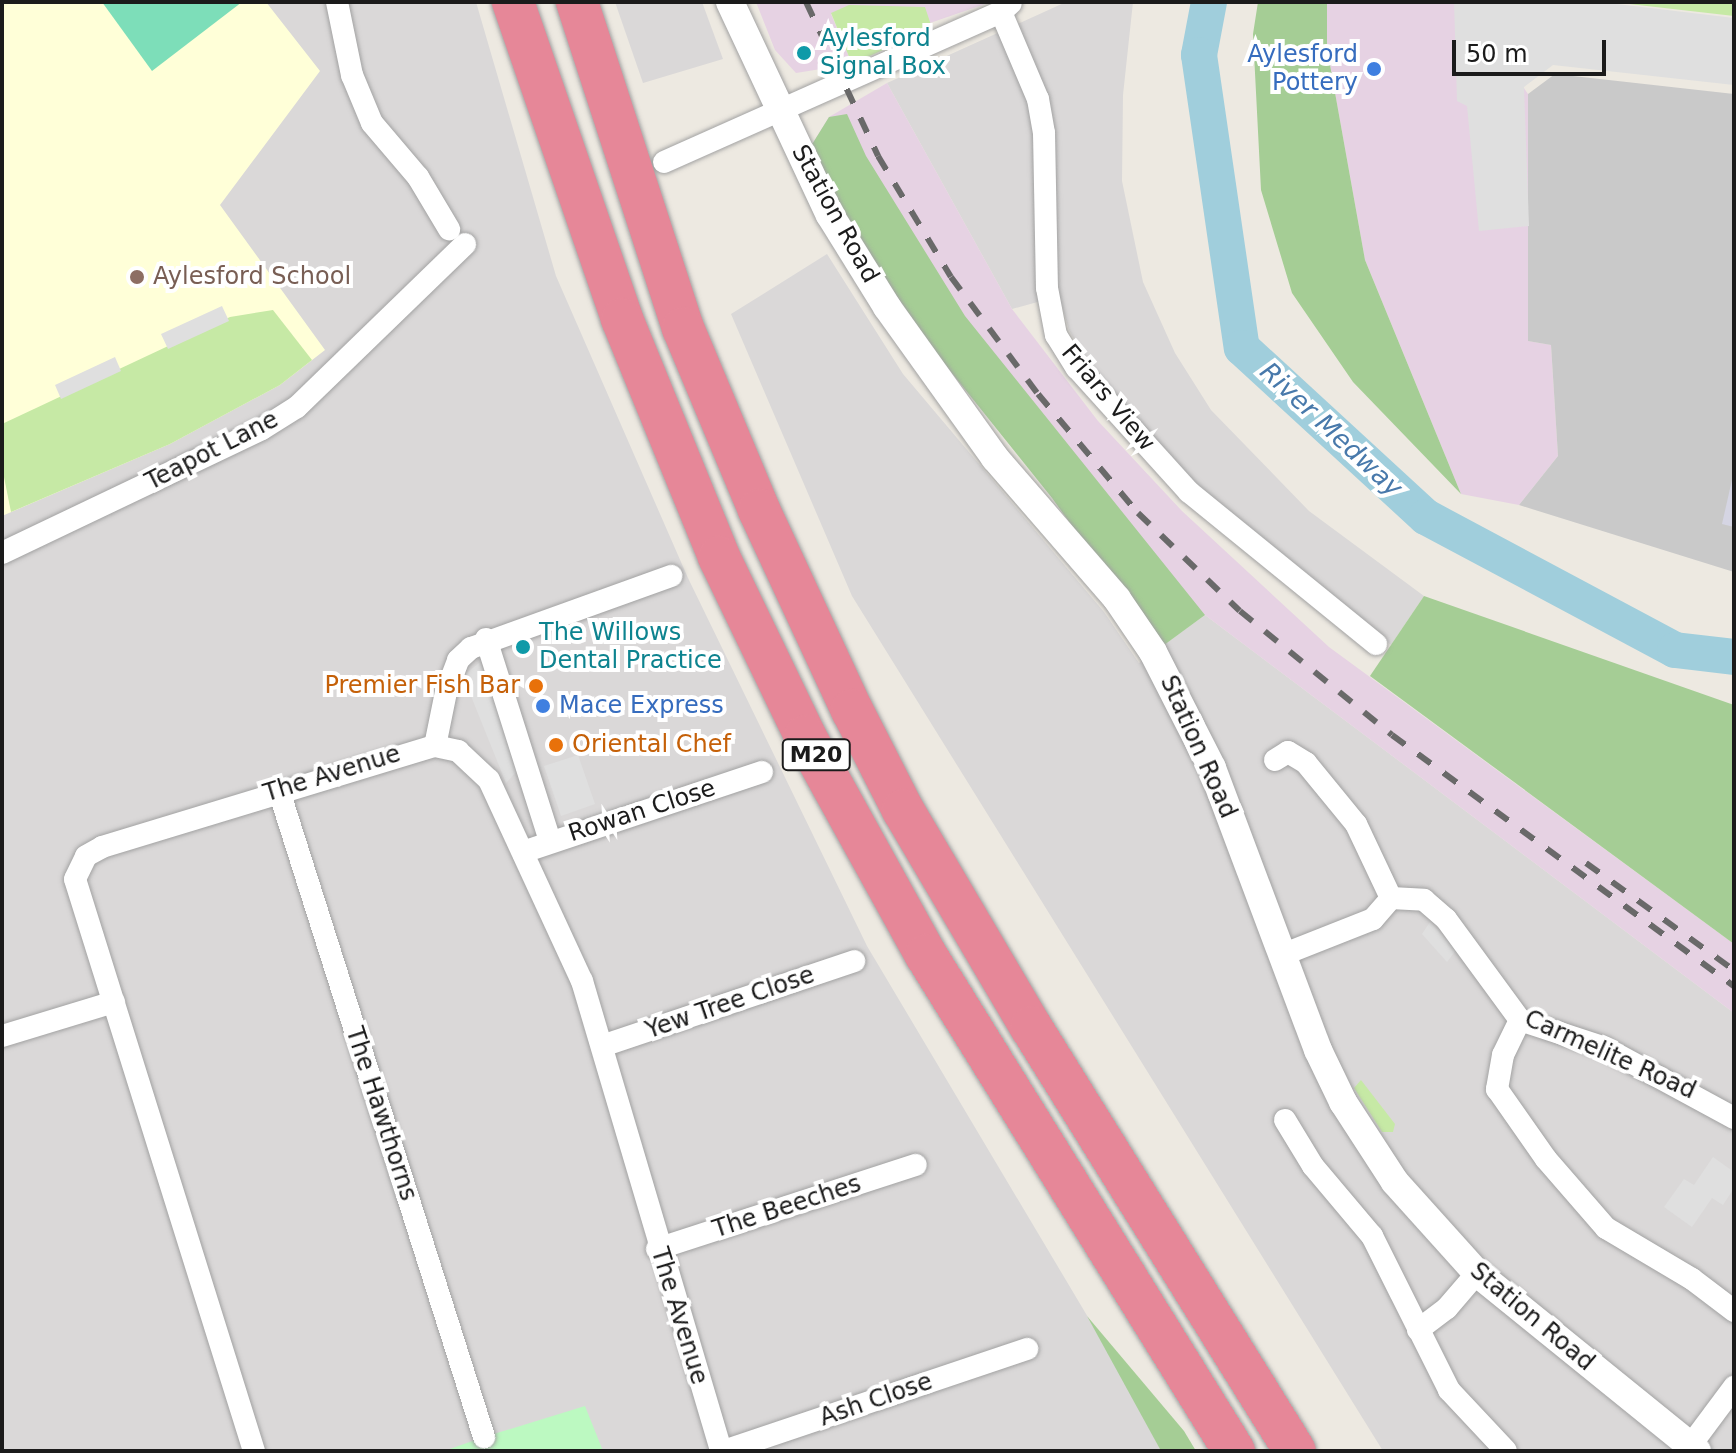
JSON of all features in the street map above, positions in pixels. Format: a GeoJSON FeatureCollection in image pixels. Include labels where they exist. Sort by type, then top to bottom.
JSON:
{"type":"FeatureCollection","features":[{"type":"Feature","properties":{"kind":"highway","name":"M20"},"geometry":{"type":"LineString","coordinates":[[513,2],[627,332],[719,557],[805,736],[926,955],[1234,1451]]}},
{"type":"Feature","properties":{"kind":"highway","name":"M20"},"geometry":{"type":"LineString","coordinates":[[577,2],[683,328],[759,510],[852,710],[910,822],[1023,1013],[1295,1451]]}},
{"type":"Feature","properties":{"kind":"street","name":"Teapot Lane"},"geometry":{"type":"LineString","coordinates":[[2,553],[262,429],[297,407],[457,236],[418,177],[372,123],[352,75],[337,2]]}},
{"type":"Feature","properties":{"kind":"street","name":"Station Road"},"geometry":{"type":"LineString","coordinates":[[730,2],[830,215],[887,307],[995,458],[1117,599],[1153,652],[1212,768],[1282,955],[1343,1102],[1395,1182],[1477,1273],[1694,1448]]}},
{"type":"Feature","properties":{"kind":"street"},"geometry":{"type":"LineString","coordinates":[[664,162],[1006,7]]}},
{"type":"Feature","properties":{"kind":"street","name":"Friars View"},"geometry":{"type":"LineString","coordinates":[[1006,7],[1038,99],[1044,133],[1047,288],[1056,335],[1077,368],[1189,492],[1376,644]]}},
{"type":"Feature","properties":{"kind":"street"},"geometry":{"type":"LineString","coordinates":[[435,746],[458,660],[486,639],[671,576]]}},
{"type":"Feature","properties":{"kind":"street"},"geometry":{"type":"LineString","coordinates":[[486,639],[550,841]]}},
{"type":"Feature","properties":{"kind":"street","name":"The Avenue"},"geometry":{"type":"LineString","coordinates":[[254,1451],[75,879],[86,856],[279,791],[435,746],[458,751],[489,780],[605,1045],[657,1249],[722,1451]]}},
{"type":"Feature","properties":{"kind":"street"},"geometry":{"type":"LineString","coordinates":[[1275,760],[1288,752],[1306,763],[1356,824],[1391,898],[1373,919],[1282,955]]}},
{"type":"Feature","properties":{"kind":"street","name":"Rowan Close"},"geometry":{"type":"LineString","coordinates":[[523,852],[762,772]]}},
{"type":"Feature","properties":{"kind":"street","name":"The Hawthorns"},"geometry":{"type":"LineString","coordinates":[[279,791],[484,1437]]}},
{"type":"Feature","properties":{"kind":"street","name":"Carmelite Road"},"geometry":{"type":"LineString","coordinates":[[1391,898],[1424,900],[1446,919],[1520,1020],[1605,1048],[1734,1118]]}},
{"type":"Feature","properties":{"kind":"street","name":"Yew Tree Close"},"geometry":{"type":"LineString","coordinates":[[605,1045],[854,961]]}},
{"type":"Feature","properties":{"kind":"street"},"geometry":{"type":"LineString","coordinates":[[2,1036],[114,1002]]}},
{"type":"Feature","properties":{"kind":"street"},"geometry":{"type":"LineString","coordinates":[[1520,1020],[1503,1055],[1497,1089],[1546,1159],[1606,1228],[1692,1279],[1734,1311]]}},
{"type":"Feature","properties":{"kind":"street"},"geometry":{"type":"LineString","coordinates":[[1285,1120],[1313,1166],[1372,1236],[1418,1330],[1465,1412],[1506,1451]]}},
{"type":"Feature","properties":{"kind":"street","name":"The Beeches"},"geometry":{"type":"LineString","coordinates":[[657,1249],[916,1165]]}},
{"type":"Feature","properties":{"kind":"street"},"geometry":{"type":"LineString","coordinates":[[1418,1330],[1447,1308],[1477,1273]]}},
{"type":"Feature","properties":{"kind":"street","name":"Ash Close"},"geometry":{"type":"LineString","coordinates":[[722,1451],[1027,1349]]}},
{"type":"Feature","properties":{"kind":"street"},"geometry":{"type":"LineString","coordinates":[[1694,1448],[1734,1387]]}},
{"type":"Feature","properties":{"kind":"shaded area"},"geometry":{"type":"Polygon","coordinates":[[[2,2],[476,2],[556,276],[688,578],[867,946],[1123,1376],[1161,1451],[2,1451],[2,2]]]}},
{"type":"Feature","properties":{"kind":"shaded area","name":"Aylesford School"},"geometry":{"type":"Polygon","coordinates":[[[2,2],[266,2],[320,71],[220,205],[325,350],[280,385],[170,444],[2,516],[2,2]]]}},
{"type":"Feature","properties":{"kind":"shaded area"},"geometry":{"type":"Polygon","coordinates":[[[615,2],[702,2],[723,59],[643,83],[615,2]]]}},
{"type":"Feature","properties":{"kind":"shaded area"},"geometry":{"type":"Polygon","coordinates":[[[756,2],[991,2],[930,23],[924,7],[831,14],[852,64],[796,73],[775,50],[756,2]]]}},
{"type":"Feature","properties":{"kind":"shaded area"},"geometry":{"type":"Polygon","coordinates":[[[1066,2],[1133,2],[1123,95],[1122,181],[1143,282],[1175,353],[1211,410],[1309,511],[1424,596],[1391,645],[1166,459],[1084,357],[1069,330],[1059,296],[1012,309],[887,83],[1066,2]]]}},
{"type":"Feature","properties":{"kind":"shaded area"},"geometry":{"type":"Polygon","coordinates":[[[1327,2],[1465,2],[1528,94],[1528,341],[1551,345],[1558,456],[1519,505],[1461,494],[1365,260],[1327,48],[1327,2]]]}},
{"type":"Feature","properties":{"kind":"shaded area"},"geometry":{"type":"Polygon","coordinates":[[[1454,2],[1600,2],[1734,18],[1734,85],[1553,65],[1524,87],[1529,226],[1479,231],[1467,106],[1457,101],[1454,2]]]}},
{"type":"Feature","properties":{"kind":"shaded area"},"geometry":{"type":"Polygon","coordinates":[[[1555,74],[1734,94],[1734,572],[1519,505],[1558,456],[1551,345],[1528,341],[1528,94],[1555,74]]]}},
{"type":"Feature","properties":{"kind":"shaded area"},"geometry":{"type":"Polygon","coordinates":[[[887,83],[1012,309],[1098,421],[1182,511],[1329,647],[1734,944],[1734,1013],[1205,615],[1154,610],[811,146],[829,117],[887,83]]]}},
{"type":"Feature","properties":{"kind":"shaded area"},"geometry":{"type":"Polygon","coordinates":[[[827,254],[903,374],[1104,612],[1139,663],[1205,615],[1734,1013],[1734,1451],[1383,1451],[852,596],[731,314],[827,254]]]}},
{"type":"Feature","properties":{"kind":"shaded area"},"geometry":{"type":"Polygon","coordinates":[[[222,306],[229,321],[168,349],[161,334],[222,306]]]}},
{"type":"Feature","properties":{"kind":"shaded area"},"geometry":{"type":"Polygon","coordinates":[[[115,357],[121,371],[61,399],[55,385],[115,357]]]}},
{"type":"Feature","properties":{"kind":"shaded area"},"geometry":{"type":"Polygon","coordinates":[[[1734,471],[1734,527],[1722,524],[1734,471]]]}},
{"type":"Feature","properties":{"kind":"shaded area"},"geometry":{"type":"Polygon","coordinates":[[[480,662],[519,769],[506,783],[463,676],[480,662]]]}},
{"type":"Feature","properties":{"kind":"shaded area"},"geometry":{"type":"Polygon","coordinates":[[[578,755],[595,804],[561,816],[544,766],[578,755]]]}},
{"type":"Feature","properties":{"kind":"shaded area"},"geometry":{"type":"Polygon","coordinates":[[[1430,922],[1456,950],[1447,962],[1422,934],[1430,922]]]}},
{"type":"Feature","properties":{"kind":"shaded area"},"geometry":{"type":"Polygon","coordinates":[[[1713,1157],[1734,1172],[1734,1188],[1723,1205],[1712,1198],[1692,1227],[1664,1207],[1684,1179],[1694,1185],[1713,1157]]]}},
{"type":"Feature","properties":{"kind":"green space"},"geometry":{"type":"Polygon","coordinates":[[[102,2],[242,2],[152,71],[102,2]]]}},
{"type":"Feature","properties":{"kind":"green space"},"geometry":{"type":"Polygon","coordinates":[[[1258,2],[1327,2],[1327,48],[1365,260],[1461,494],[1353,382],[1292,293],[1261,190],[1253,34],[1258,2]]]}},
{"type":"Feature","properties":{"kind":"green space"},"geometry":{"type":"Polygon","coordinates":[[[1612,2],[1734,2],[1734,16],[1612,2]]]}},
{"type":"Feature","properties":{"kind":"green space"},"geometry":{"type":"Polygon","coordinates":[[[849,5],[925,7],[932,28],[852,64],[831,13],[849,5]]]}},
{"type":"Feature","properties":{"kind":"green space"},"geometry":{"type":"Polygon","coordinates":[[[847,114],[866,156],[965,316],[1205,615],[1160,648],[1052,498],[935,352],[852,230],[811,146],[829,117],[847,114]]]}},
{"type":"Feature","properties":{"kind":"green space"},"geometry":{"type":"Polygon","coordinates":[[[273,310],[312,360],[280,385],[170,444],[11,512],[2,467],[2,424],[230,317],[273,310]]]}},
{"type":"Feature","properties":{"kind":"green space"},"geometry":{"type":"Polygon","coordinates":[[[1424,596],[1734,705],[1734,944],[1370,676],[1424,596]]]}},
{"type":"Feature","properties":{"kind":"green space"},"geometry":{"type":"Polygon","coordinates":[[[1361,1080],[1395,1124],[1393,1132],[1382,1132],[1354,1088],[1361,1080]]]}},
{"type":"Feature","properties":{"kind":"green space"},"geometry":{"type":"Polygon","coordinates":[[[1087,1316],[1184,1431],[1196,1451],[1161,1451],[1087,1316]]]}},
{"type":"Feature","properties":{"kind":"green space"},"geometry":{"type":"Polygon","coordinates":[[[585,1406],[603,1451],[444,1451],[484,1437],[585,1406]]]}},
{"type":"Feature","properties":{"kind":"waterway","name":"River Medway"},"geometry":{"type":"LineString","coordinates":[[1209,2],[1199,55],[1242,348],[1426,517],[1675,650],[1734,657]]}},
{"type":"Feature","properties":{"kind":"railway"},"geometry":{"type":"LineString","coordinates":[[806,2],[878,156],[951,277],[1038,394],[1138,513],[1240,611],[1392,735],[1734,986]]}},
{"type":"Feature","properties":{"kind":"railway"},"geometry":{"type":"LineString","coordinates":[[1586,863],[1734,970]]}},
{"type":"Feature","properties":{"kind":"place","name":"Aylesford Signal Box"},"geometry":{"type":"Point","coordinates":[804,53]}},
{"type":"Feature","properties":{"kind":"place","name":"Aylesford Pottery"},"geometry":{"type":"Point","coordinates":[1374,69]}},
{"type":"Feature","properties":{"kind":"place","name":"Aylesford School"},"geometry":{"type":"Point","coordinates":[137,277]}},
{"type":"Feature","properties":{"kind":"place","name":"The Willows Dental Practice"},"geometry":{"type":"Point","coordinates":[523,647]}},
{"type":"Feature","properties":{"kind":"place","name":"Premier Fish Bar"},"geometry":{"type":"Point","coordinates":[536,686]}},
{"type":"Feature","properties":{"kind":"place","name":"Mace Express"},"geometry":{"type":"Point","coordinates":[543,706]}},
{"type":"Feature","properties":{"kind":"place","name":"Oriental Chef"},"geometry":{"type":"Point","coordinates":[556,745]}}]}
